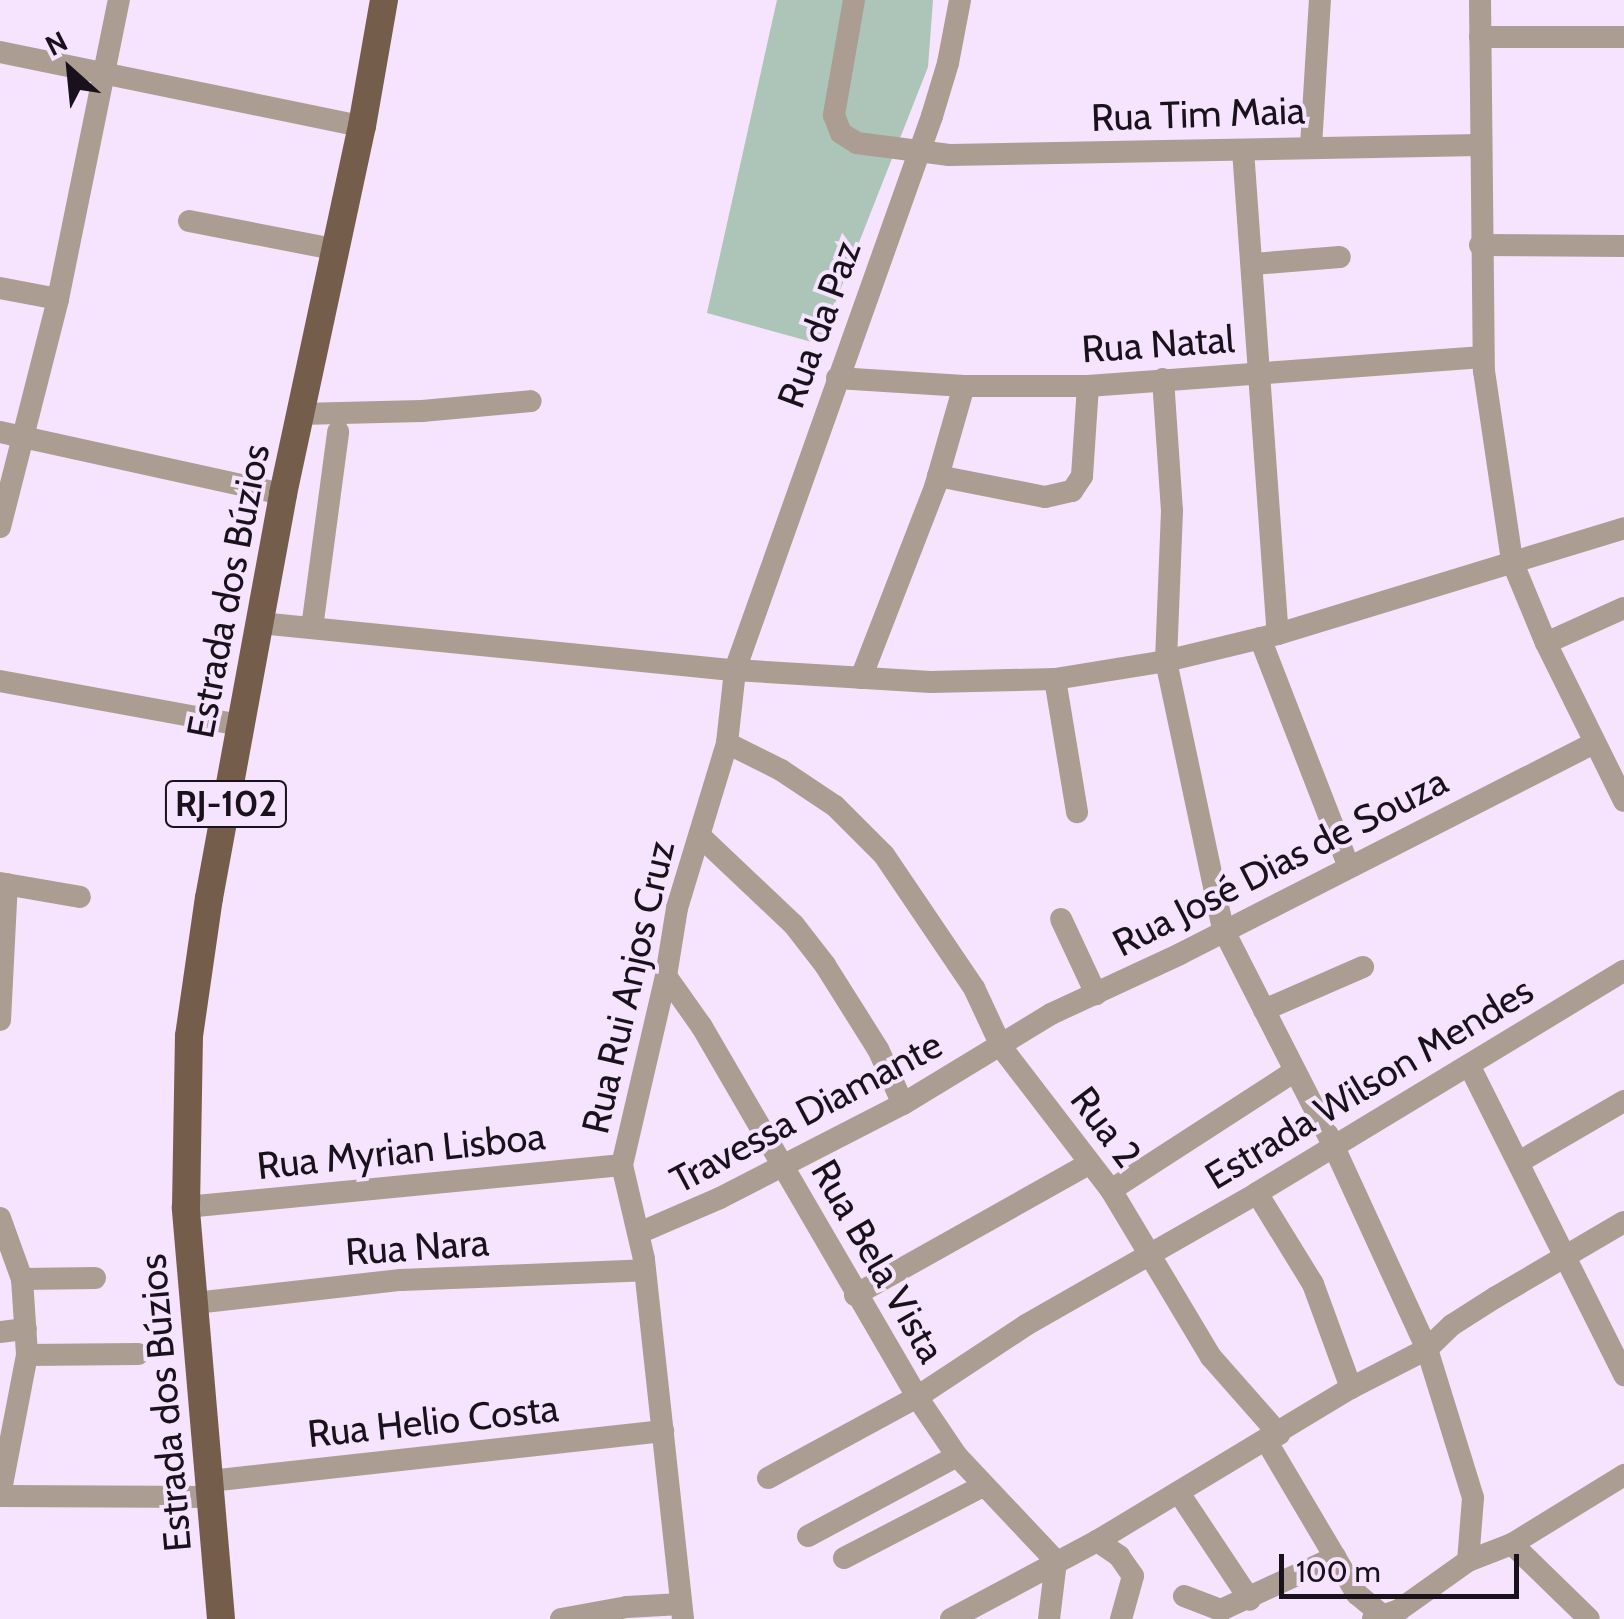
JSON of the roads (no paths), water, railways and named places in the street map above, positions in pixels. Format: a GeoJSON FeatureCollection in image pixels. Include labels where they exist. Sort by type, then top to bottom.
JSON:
{"type":"FeatureCollection","features":[{"type":"Feature","properties":{"kind":"main road","name":"Estrada dos Búzios"},"geometry":{"type":"LineString","coordinates":[[222,1619],[186,1207],[189,1036],[283,494],[362,126],[384,0]]}},
{"type":"Feature","properties":{"kind":"street"},"geometry":{"type":"LineString","coordinates":[[0,526],[58,299],[119,0]]}},
{"type":"Feature","properties":{"kind":"street","name":"Rua Tim Maia"},"geometry":{"type":"LineString","coordinates":[[854,0],[834,115],[841,133],[857,144],[918,153],[1480,145]]}},
{"type":"Feature","properties":{"kind":"street","name":"Rua da Paz"},"geometry":{"type":"LineString","coordinates":[[735,670],[948,64],[960,0]]}},
{"type":"Feature","properties":{"kind":"street"},"geometry":{"type":"LineString","coordinates":[[1311,146],[1320,0]]}},
{"type":"Feature","properties":{"kind":"street"},"geometry":{"type":"LineString","coordinates":[[1480,0],[1483,357],[1512,561],[1546,644],[1624,801]]}},
{"type":"Feature","properties":{"kind":"street"},"geometry":{"type":"LineString","coordinates":[[1480,36],[1624,37]]}},
{"type":"Feature","properties":{"kind":"street"},"geometry":{"type":"LineString","coordinates":[[0,52],[362,126]]}},
{"type":"Feature","properties":{"kind":"street"},"geometry":{"type":"LineString","coordinates":[[1243,150],[1253,264],[1269,636],[1349,867]]}},
{"type":"Feature","properties":{"kind":"street"},"geometry":{"type":"LineString","coordinates":[[189,221],[333,249]]}},
{"type":"Feature","properties":{"kind":"street"},"geometry":{"type":"LineString","coordinates":[[1480,245],[1624,246]]}},
{"type":"Feature","properties":{"kind":"street"},"geometry":{"type":"LineString","coordinates":[[1253,264],[1340,257]]}},
{"type":"Feature","properties":{"kind":"street"},"geometry":{"type":"LineString","coordinates":[[0,288],[58,299]]}},
{"type":"Feature","properties":{"kind":"street","name":"Rua Natal"},"geometry":{"type":"LineString","coordinates":[[838,378],[964,386],[1088,386],[1483,357]]}},
{"type":"Feature","properties":{"kind":"street"},"geometry":{"type":"LineString","coordinates":[[1163,379],[1172,510],[1166,661],[1224,929],[1334,1147],[1427,1349],[1473,1498],[1468,1560]]}},
{"type":"Feature","properties":{"kind":"street"},"geometry":{"type":"LineString","coordinates":[[860,678],[938,476],[964,386]]}},
{"type":"Feature","properties":{"kind":"street"},"geometry":{"type":"LineString","coordinates":[[938,476],[1044,496],[1072,491],[1082,476],[1088,386]]}},
{"type":"Feature","properties":{"kind":"street"},"geometry":{"type":"LineString","coordinates":[[300,414],[422,411],[531,401]]}},
{"type":"Feature","properties":{"kind":"street"},"geometry":{"type":"LineString","coordinates":[[0,432],[283,494]]}},
{"type":"Feature","properties":{"kind":"street"},"geometry":{"type":"LineString","coordinates":[[312,628],[338,432]]}},
{"type":"Feature","properties":{"kind":"street"},"geometry":{"type":"LineString","coordinates":[[260,623],[735,670],[987,683],[1054,679],[1166,661],[1269,636],[1624,528]]}},
{"type":"Feature","properties":{"kind":"street"},"geometry":{"type":"LineString","coordinates":[[1546,644],[1624,608]]}},
{"type":"Feature","properties":{"kind":"street","name":"Rua Rui Anjos Cruz"},"geometry":{"type":"LineString","coordinates":[[682,1612],[645,1270],[622,1164],[666,976],[677,908],[727,742],[735,670]]}},
{"type":"Feature","properties":{"kind":"street"},"geometry":{"type":"LineString","coordinates":[[1054,679],[1077,812]]}},
{"type":"Feature","properties":{"kind":"street"},"geometry":{"type":"LineString","coordinates":[[0,681],[240,725]]}},
{"type":"Feature","properties":{"kind":"street","name":"Rua 2"},"geometry":{"type":"LineString","coordinates":[[727,742],[781,770],[834,806],[873,843],[937,928],[974,988],[1002,1048],[1111,1190],[1148,1252]]}},
{"type":"Feature","properties":{"kind":"street","name":"Rua José Dias de Souza"},"geometry":{"type":"LineString","coordinates":[[1002,1048],[1052,1014],[1593,744]]}},
{"type":"Feature","properties":{"kind":"street"},"geometry":{"type":"LineString","coordinates":[[700,836],[794,926],[825,965],[878,1049],[904,1104]]}},
{"type":"Feature","properties":{"kind":"street"},"geometry":{"type":"LineString","coordinates":[[0,1020],[4,883],[80,897]]}},
{"type":"Feature","properties":{"kind":"street"},"geometry":{"type":"LineString","coordinates":[[1062,919],[1096,994]]}},
{"type":"Feature","properties":{"kind":"street"},"geometry":{"type":"LineString","coordinates":[[1264,1010],[1363,967]]}},
{"type":"Feature","properties":{"kind":"street","name":"Estrada Wilson Mendes"},"geometry":{"type":"LineString","coordinates":[[768,1478],[917,1397],[1148,1252],[1257,1194],[1624,971]]}},
{"type":"Feature","properties":{"kind":"street","name":"Rua Bela Vista"},"geometry":{"type":"LineString","coordinates":[[666,976],[917,1397],[957,1456],[1056,1561]]}},
{"type":"Feature","properties":{"kind":"street","name":"Travessa Diamante"},"geometry":{"type":"LineString","coordinates":[[639,1234],[904,1104],[1002,1048]]}},
{"type":"Feature","properties":{"kind":"street"},"geometry":{"type":"LineString","coordinates":[[1469,1065],[1624,1376]]}},
{"type":"Feature","properties":{"kind":"street"},"geometry":{"type":"LineString","coordinates":[[1111,1190],[1295,1071]]}},
{"type":"Feature","properties":{"kind":"street"},"geometry":{"type":"LineString","coordinates":[[1519,1162],[1624,1101]]}},
{"type":"Feature","properties":{"kind":"street","name":"Rua Myrian Lisboa"},"geometry":{"type":"LineString","coordinates":[[186,1207],[622,1164]]}},
{"type":"Feature","properties":{"kind":"street"},"geometry":{"type":"LineString","coordinates":[[855,1296],[1088,1164]]}},
{"type":"Feature","properties":{"kind":"street"},"geometry":{"type":"LineString","coordinates":[[1257,1194],[1313,1284],[1351,1388]]}},
{"type":"Feature","properties":{"kind":"street"},"geometry":{"type":"LineString","coordinates":[[0,1218],[22,1279],[27,1355],[7,1426],[0,1496]]}},
{"type":"Feature","properties":{"kind":"street"},"geometry":{"type":"LineString","coordinates":[[951,1619],[1097,1541],[1274,1438],[1351,1388],[1427,1349],[1452,1325],[1624,1222]]}},
{"type":"Feature","properties":{"kind":"street"},"geometry":{"type":"LineString","coordinates":[[1148,1252],[1212,1357],[1274,1438],[1357,1594],[1388,1616],[1468,1560],[1512,1544],[1624,1475]]}},
{"type":"Feature","properties":{"kind":"street","name":"Rua Nara"},"geometry":{"type":"LineString","coordinates":[[195,1302],[400,1280],[645,1270]]}},
{"type":"Feature","properties":{"kind":"street"},"geometry":{"type":"LineString","coordinates":[[22,1279],[95,1278]]}},
{"type":"Feature","properties":{"kind":"street"},"geometry":{"type":"LineString","coordinates":[[0,1332],[26,1329]]}},
{"type":"Feature","properties":{"kind":"street"},"geometry":{"type":"LineString","coordinates":[[27,1355],[138,1354]]}},
{"type":"Feature","properties":{"kind":"street","name":"Rua Helio Costa"},"geometry":{"type":"LineString","coordinates":[[0,1496],[210,1489],[663,1431]]}},
{"type":"Feature","properties":{"kind":"street"},"geometry":{"type":"LineString","coordinates":[[808,1536],[957,1456]]}},
{"type":"Feature","properties":{"kind":"street"},"geometry":{"type":"LineString","coordinates":[[844,1558],[984,1486]]}},
{"type":"Feature","properties":{"kind":"street"},"geometry":{"type":"LineString","coordinates":[[1179,1493],[1250,1600]]}},
{"type":"Feature","properties":{"kind":"street"},"geometry":{"type":"LineString","coordinates":[[1097,1541],[1119,1556],[1133,1576],[1121,1619]]}},
{"type":"Feature","properties":{"kind":"street"},"geometry":{"type":"LineString","coordinates":[[1512,1544],[1589,1619]]}},
{"type":"Feature","properties":{"kind":"street"},"geometry":{"type":"LineString","coordinates":[[1184,1596],[1221,1610],[1250,1600],[1335,1557]]}},
{"type":"Feature","properties":{"kind":"street"},"geometry":{"type":"LineString","coordinates":[[1048,1619],[1056,1561]]}},
{"type":"Feature","properties":{"kind":"street"},"geometry":{"type":"LineString","coordinates":[[562,1619],[627,1607],[682,1612]]}}]}
